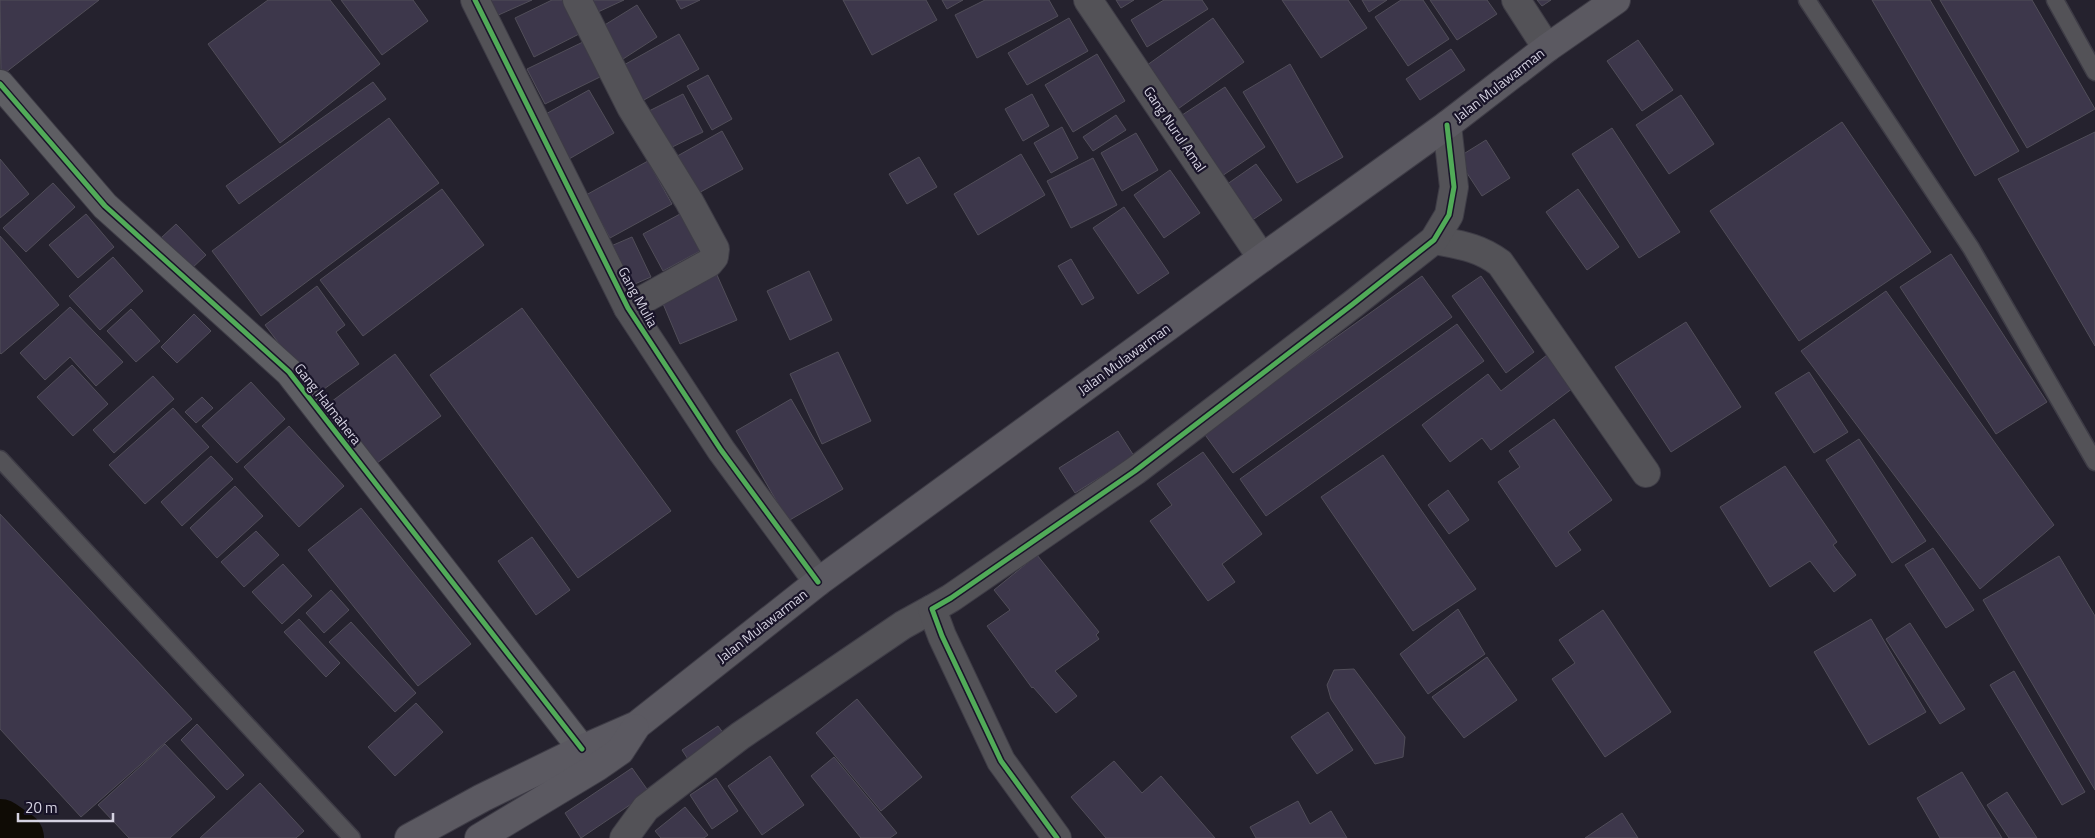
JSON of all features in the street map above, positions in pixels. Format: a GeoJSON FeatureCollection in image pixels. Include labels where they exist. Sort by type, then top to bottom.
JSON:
{"type":"FeatureCollection","features":[{"type":"Feature","properties":{"kind":"highway","name":"Jalan Mulawarman"},"geometry":{"type":"LineString","coordinates":[[409,838],[482,798],[582,749],[637,725],[818,582],[1447,125],[1547,48],[1616,0]]}},
{"type":"Feature","properties":{"kind":"highway","name":"Jalan Mulawarman"},"geometry":{"type":"LineString","coordinates":[[494,834],[620,751],[637,725]]}},
{"type":"Feature","properties":{"kind":"street","name":"Gang Mulia"},"geometry":{"type":"LineString","coordinates":[[475,0],[628,308],[721,450],[818,582]]}},
{"type":"Feature","properties":{"kind":"street"},"geometry":{"type":"LineString","coordinates":[[577,0],[631,107],[715,249],[714,257],[708,263],[628,308]]}},
{"type":"Feature","properties":{"kind":"street","name":"Gang Nurul Amal"},"geometry":{"type":"LineString","coordinates":[[1088,0],[1262,258]]}},
{"type":"Feature","properties":{"kind":"street"},"geometry":{"type":"LineString","coordinates":[[1516,0],[1547,48]]}},
{"type":"Feature","properties":{"kind":"street","name":"Gang Halmahera"},"geometry":{"type":"LineString","coordinates":[[0,84],[105,206],[289,372],[582,749]]}},
{"type":"Feature","properties":{"kind":"street"},"geometry":{"type":"LineString","coordinates":[[624,838],[646,808],[740,736],[895,630],[951,598],[1135,471],[1346,310],[1434,240],[1449,215],[1454,187],[1447,125]]}},
{"type":"Feature","properties":{"kind":"street"},"geometry":{"type":"LineString","coordinates":[[1434,240],[1475,248],[1500,263],[1646,473]]}},
{"type":"Feature","properties":{"kind":"street"},"geometry":{"type":"LineString","coordinates":[[932,609],[942,636],[1002,761],[1058,838]]}},
{"type":"Feature","properties":{"kind":"lane"},"geometry":{"type":"LineString","coordinates":[[2055,0],[2095,72]]}},
{"type":"Feature","properties":{"kind":"lane"},"geometry":{"type":"LineString","coordinates":[[1810,1],[1971,248],[2095,462]]}},
{"type":"Feature","properties":{"kind":"lane"},"geometry":{"type":"LineString","coordinates":[[0,459],[352,838]]}},
{"type":"Feature","properties":{"kind":"building"},"geometry":{"type":"Polygon","coordinates":[[[0,0],[99,0],[1,76],[0,0]]]}},
{"type":"Feature","properties":{"kind":"building"},"geometry":{"type":"Polygon","coordinates":[[[268,0],[330,0],[380,64],[280,143],[208,44],[268,0]]]}},
{"type":"Feature","properties":{"kind":"building"},"geometry":{"type":"Polygon","coordinates":[[[341,0],[413,0],[428,21],[382,55],[341,0]]]}},
{"type":"Feature","properties":{"kind":"building"},"geometry":{"type":"Polygon","coordinates":[[[487,0],[532,0],[494,17],[487,0]]]}},
{"type":"Feature","properties":{"kind":"building"},"geometry":{"type":"Polygon","coordinates":[[[552,0],[563,0],[581,33],[534,57],[515,18],[552,0]]]}},
{"type":"Feature","properties":{"kind":"building"},"geometry":{"type":"Polygon","coordinates":[[[592,0],[624,0],[598,12],[592,0]]]}},
{"type":"Feature","properties":{"kind":"building"},"geometry":{"type":"Polygon","coordinates":[[[676,0],[700,0],[681,9],[676,0]]]}},
{"type":"Feature","properties":{"kind":"building"},"geometry":{"type":"Polygon","coordinates":[[[843,0],[926,0],[937,20],[872,55],[843,0]]]}},
{"type":"Feature","properties":{"kind":"building"},"geometry":{"type":"Polygon","coordinates":[[[942,0],[963,0],[947,9],[942,0]]]}},
{"type":"Feature","properties":{"kind":"building"},"geometry":{"type":"Polygon","coordinates":[[[985,0],[1049,0],[1058,16],[977,58],[955,15],[985,0]]]}},
{"type":"Feature","properties":{"kind":"building"},"geometry":{"type":"Polygon","coordinates":[[[1116,0],[1134,0],[1121,8],[1116,0]]]}},
{"type":"Feature","properties":{"kind":"building"},"geometry":{"type":"Polygon","coordinates":[[[1164,0],[1202,0],[1208,9],[1147,47],[1131,20],[1164,0]]]}},
{"type":"Feature","properties":{"kind":"building"},"geometry":{"type":"Polygon","coordinates":[[[1282,0],[1348,0],[1367,28],[1321,58],[1282,0]]]}},
{"type":"Feature","properties":{"kind":"building"},"geometry":{"type":"Polygon","coordinates":[[[1362,0],[1387,0],[1369,12],[1362,0]]]}},
{"type":"Feature","properties":{"kind":"building"},"geometry":{"type":"Polygon","coordinates":[[[1401,0],[1423,0],[1449,39],[1408,66],[1375,17],[1401,0]]]}},
{"type":"Feature","properties":{"kind":"building"},"geometry":{"type":"Polygon","coordinates":[[[1430,0],[1487,0],[1497,14],[1457,40],[1430,0]]]}},
{"type":"Feature","properties":{"kind":"building"},"geometry":{"type":"Polygon","coordinates":[[[1537,0],[1551,0],[1542,6],[1537,0]]]}},
{"type":"Feature","properties":{"kind":"building"},"geometry":{"type":"Polygon","coordinates":[[[1872,0],[1930,0],[2019,151],[1975,176],[1872,0]]]}},
{"type":"Feature","properties":{"kind":"building"},"geometry":{"type":"Polygon","coordinates":[[[1940,0],[2032,0],[2095,109],[2027,148],[1940,0]]]}},
{"type":"Feature","properties":{"kind":"building"},"geometry":{"type":"Polygon","coordinates":[[[637,5],[657,37],[623,59],[603,26],[637,5]]]}},
{"type":"Feature","properties":{"kind":"building"},"geometry":{"type":"Polygon","coordinates":[[[1069,18],[1088,51],[1027,85],[1008,53],[1069,18]]]}},
{"type":"Feature","properties":{"kind":"building"},"geometry":{"type":"Polygon","coordinates":[[[1213,18],[1244,62],[1175,111],[1143,68],[1213,18]]]}},
{"type":"Feature","properties":{"kind":"building"},"geometry":{"type":"Polygon","coordinates":[[[679,34],[699,69],[635,105],[615,70],[679,34]]]}},
{"type":"Feature","properties":{"kind":"building"},"geometry":{"type":"Polygon","coordinates":[[[1638,40],[1673,90],[1642,111],[1607,61],[1638,40]]]}},
{"type":"Feature","properties":{"kind":"building"},"geometry":{"type":"Polygon","coordinates":[[[585,41],[602,76],[545,104],[527,69],[585,41]]]}},
{"type":"Feature","properties":{"kind":"building"},"geometry":{"type":"Polygon","coordinates":[[[1451,49],[1465,70],[1420,100],[1406,79],[1451,49]]]}},
{"type":"Feature","properties":{"kind":"building"},"geometry":{"type":"Polygon","coordinates":[[[1097,54],[1125,101],[1073,132],[1045,85],[1097,54]]]}},
{"type":"Feature","properties":{"kind":"building"},"geometry":{"type":"Polygon","coordinates":[[[1290,64],[1343,157],[1297,183],[1243,92],[1290,64]]]}},
{"type":"Feature","properties":{"kind":"building"},"geometry":{"type":"Polygon","coordinates":[[[708,75],[732,119],[712,130],[687,86],[708,75]]]}},
{"type":"Feature","properties":{"kind":"building"},"geometry":{"type":"Polygon","coordinates":[[[373,82],[386,99],[239,204],[226,186],[373,82]]]}},
{"type":"Feature","properties":{"kind":"building"},"geometry":{"type":"Polygon","coordinates":[[[1225,87],[1265,147],[1216,180],[1176,119],[1225,87]]]}},
{"type":"Feature","properties":{"kind":"building"},"geometry":{"type":"Polygon","coordinates":[[[589,90],[614,133],[569,159],[544,115],[589,90]]]}},
{"type":"Feature","properties":{"kind":"building"},"geometry":{"type":"Polygon","coordinates":[[[683,94],[703,132],[662,152],[643,114],[683,94]]]}},
{"type":"Feature","properties":{"kind":"building"},"geometry":{"type":"Polygon","coordinates":[[[1032,94],[1049,126],[1023,141],[1005,109],[1032,94]]]}},
{"type":"Feature","properties":{"kind":"building"},"geometry":{"type":"Polygon","coordinates":[[[1681,95],[1714,144],[1669,174],[1636,125],[1681,95]]]}},
{"type":"Feature","properties":{"kind":"building"},"geometry":{"type":"Polygon","coordinates":[[[1116,115],[1126,130],[1093,151],[1083,137],[1116,115]]]}},
{"type":"Feature","properties":{"kind":"building"},"geometry":{"type":"Polygon","coordinates":[[[389,118],[439,183],[261,316],[212,251],[389,118]]]}},
{"type":"Feature","properties":{"kind":"building"},"geometry":{"type":"Polygon","coordinates":[[[1842,122],[1931,252],[1799,341],[1710,211],[1842,122]]]}},
{"type":"Feature","properties":{"kind":"building"},"geometry":{"type":"Polygon","coordinates":[[[1062,127],[1078,158],[1051,173],[1034,143],[1062,127]]]}},
{"type":"Feature","properties":{"kind":"building"},"geometry":{"type":"Polygon","coordinates":[[[1612,128],[1680,232],[1639,258],[1572,154],[1612,128]]]}},
{"type":"Feature","properties":{"kind":"building"},"geometry":{"type":"Polygon","coordinates":[[[722,131],[743,169],[693,196],[672,159],[722,131]]]}},
{"type":"Feature","properties":{"kind":"building"},"geometry":{"type":"Polygon","coordinates":[[[2095,132],[2095,346],[1998,179],[2095,132]]]}},
{"type":"Feature","properties":{"kind":"building"},"geometry":{"type":"Polygon","coordinates":[[[1136,133],[1158,170],[1122,191],[1101,153],[1136,133]]]}},
{"type":"Feature","properties":{"kind":"building"},"geometry":{"type":"Polygon","coordinates":[[[1486,140],[1510,178],[1482,196],[1457,158],[1486,140]]]}},
{"type":"Feature","properties":{"kind":"building"},"geometry":{"type":"Polygon","coordinates":[[[1021,154],[1045,195],[978,235],[954,194],[1021,154]]]}},
{"type":"Feature","properties":{"kind":"building"},"geometry":{"type":"Polygon","coordinates":[[[919,157],[937,187],[907,204],[889,174],[919,157]]]}},
{"type":"Feature","properties":{"kind":"building"},"geometry":{"type":"Polygon","coordinates":[[[1093,158],[1117,205],[1071,228],[1047,181],[1093,158]]]}},
{"type":"Feature","properties":{"kind":"building"},"geometry":{"type":"Polygon","coordinates":[[[0,159],[29,194],[0,218],[0,159]]]}},
{"type":"Feature","properties":{"kind":"building"},"geometry":{"type":"Polygon","coordinates":[[[648,161],[672,204],[610,238],[586,195],[648,161]]]}},
{"type":"Feature","properties":{"kind":"building"},"geometry":{"type":"Polygon","coordinates":[[[1256,164],[1282,200],[1248,223],[1223,187],[1256,164]]]}},
{"type":"Feature","properties":{"kind":"building"},"geometry":{"type":"Polygon","coordinates":[[[1170,170],[1200,213],[1164,238],[1134,195],[1170,170]]]}},
{"type":"Feature","properties":{"kind":"building"},"geometry":{"type":"Polygon","coordinates":[[[53,183],[75,207],[26,252],[3,228],[53,183]]]}},
{"type":"Feature","properties":{"kind":"building"},"geometry":{"type":"Polygon","coordinates":[[[442,189],[484,245],[363,336],[320,280],[442,189]]]}},
{"type":"Feature","properties":{"kind":"building"},"geometry":{"type":"Polygon","coordinates":[[[1578,189],[1619,247],[1587,270],[1546,212],[1578,189]]]}},
{"type":"Feature","properties":{"kind":"building"},"geometry":{"type":"Polygon","coordinates":[[[1124,207],[1169,273],[1138,294],[1093,228],[1124,207]]]}},
{"type":"Feature","properties":{"kind":"building"},"geometry":{"type":"Polygon","coordinates":[[[86,214],[114,247],[78,278],[49,245],[86,214]]]}},
{"type":"Feature","properties":{"kind":"building"},"geometry":{"type":"Polygon","coordinates":[[[680,214],[700,251],[663,271],[643,234],[680,214]]]}},
{"type":"Feature","properties":{"kind":"building"},"geometry":{"type":"Polygon","coordinates":[[[176,224],[206,255],[190,270],[161,238],[176,224]]]}},
{"type":"Feature","properties":{"kind":"building"},"geometry":{"type":"Polygon","coordinates":[[[0,236],[59,305],[1,354],[0,353],[0,236]]]}},
{"type":"Feature","properties":{"kind":"building"},"geometry":{"type":"Polygon","coordinates":[[[632,237],[651,277],[623,289],[604,249],[632,237]]]}},
{"type":"Feature","properties":{"kind":"building"},"geometry":{"type":"Polygon","coordinates":[[[1951,254],[2047,402],[1996,434],[1900,287],[1951,254]]]}},
{"type":"Feature","properties":{"kind":"building"},"geometry":{"type":"Polygon","coordinates":[[[113,257],[143,291],[100,330],[69,296],[113,257]]]}},
{"type":"Feature","properties":{"kind":"building"},"geometry":{"type":"Polygon","coordinates":[[[1071,259],[1094,298],[1082,305],[1058,266],[1071,259]]]}},
{"type":"Feature","properties":{"kind":"building"},"geometry":{"type":"Polygon","coordinates":[[[809,271],[832,320],[790,340],[767,291],[809,271]]]}},
{"type":"Feature","properties":{"kind":"building"},"geometry":{"type":"Polygon","coordinates":[[[717,275],[737,320],[680,344],[661,299],[717,275]]]}},
{"type":"Feature","properties":{"kind":"building"},"geometry":{"type":"Polygon","coordinates":[[[1422,276],[1452,317],[1233,473],[1203,432],[1422,276]]]}},
{"type":"Feature","properties":{"kind":"building"},"geometry":{"type":"Polygon","coordinates":[[[1481,276],[1534,352],[1506,373],[1452,296],[1481,276]]]}},
{"type":"Feature","properties":{"kind":"building"},"geometry":{"type":"Polygon","coordinates":[[[317,286],[345,325],[336,332],[359,364],[317,394],[265,325],[317,286]]]}},
{"type":"Feature","properties":{"kind":"building"},"geometry":{"type":"Polygon","coordinates":[[[1886,291],[2054,525],[1980,589],[1801,351],[1886,291]]]}},
{"type":"Feature","properties":{"kind":"building"},"geometry":{"type":"Polygon","coordinates":[[[70,307],[123,362],[96,386],[70,357],[45,380],[20,353],[70,307]]]}},
{"type":"Feature","properties":{"kind":"building"},"geometry":{"type":"Polygon","coordinates":[[[522,308],[671,511],[578,578],[430,375],[522,308]]]}},
{"type":"Feature","properties":{"kind":"building"},"geometry":{"type":"Polygon","coordinates":[[[131,309],[160,341],[136,362],[107,331],[131,309]]]}},
{"type":"Feature","properties":{"kind":"building"},"geometry":{"type":"Polygon","coordinates":[[[194,314],[211,331],[177,363],[161,347],[194,314]]]}},
{"type":"Feature","properties":{"kind":"building"},"geometry":{"type":"Polygon","coordinates":[[[1686,322],[1741,407],[1671,452],[1615,367],[1686,322]]]}},
{"type":"Feature","properties":{"kind":"building"},"geometry":{"type":"Polygon","coordinates":[[[1457,324],[1484,361],[1266,516],[1240,479],[1457,324]]]}},
{"type":"Feature","properties":{"kind":"building"},"geometry":{"type":"Polygon","coordinates":[[[838,352],[871,421],[822,444],[790,374],[838,352]]]}},
{"type":"Feature","properties":{"kind":"building"},"geometry":{"type":"Polygon","coordinates":[[[395,354],[441,416],[373,466],[327,405],[395,354]]]}},
{"type":"Feature","properties":{"kind":"building"},"geometry":{"type":"Polygon","coordinates":[[[1547,355],[1573,388],[1491,450],[1482,438],[1450,462],[1422,425],[1488,374],[1501,391],[1547,355]]]}},
{"type":"Feature","properties":{"kind":"building"},"geometry":{"type":"Polygon","coordinates":[[[72,365],[108,404],[73,436],[37,397],[72,365]]]}},
{"type":"Feature","properties":{"kind":"building"},"geometry":{"type":"Polygon","coordinates":[[[1809,372],[1848,432],[1814,453],[1775,393],[1809,372]]]}},
{"type":"Feature","properties":{"kind":"building"},"geometry":{"type":"Polygon","coordinates":[[[153,376],[174,399],[114,453],[93,430],[153,376]]]}},
{"type":"Feature","properties":{"kind":"building"},"geometry":{"type":"Polygon","coordinates":[[[251,382],[285,419],[237,463],[202,426],[251,382]]]}},
{"type":"Feature","properties":{"kind":"building"},"geometry":{"type":"Polygon","coordinates":[[[202,397],[213,408],[196,423],[185,412],[202,397]]]}},
{"type":"Feature","properties":{"kind":"building"},"geometry":{"type":"Polygon","coordinates":[[[791,399],[843,489],[788,521],[736,431],[791,399]]]}},
{"type":"Feature","properties":{"kind":"building"},"geometry":{"type":"Polygon","coordinates":[[[173,408],[209,447],[145,504],[109,465],[173,408]]]}},
{"type":"Feature","properties":{"kind":"building"},"geometry":{"type":"Polygon","coordinates":[[[1554,419],[1612,500],[1568,532],[1581,550],[1556,567],[1498,482],[1520,467],[1509,451],[1554,419]]]}},
{"type":"Feature","properties":{"kind":"building"},"geometry":{"type":"Polygon","coordinates":[[[289,426],[344,486],[299,527],[244,467],[289,426]]]}},
{"type":"Feature","properties":{"kind":"building"},"geometry":{"type":"Polygon","coordinates":[[[1118,431],[1134,456],[1075,493],[1059,468],[1118,431]]]}},
{"type":"Feature","properties":{"kind":"building"},"geometry":{"type":"Polygon","coordinates":[[[1859,439],[1926,541],[1892,563],[1826,460],[1859,439]]]}},
{"type":"Feature","properties":{"kind":"building"},"geometry":{"type":"Polygon","coordinates":[[[1203,452],[1262,534],[1222,564],[1235,582],[1208,601],[1150,521],[1172,505],[1157,484],[1203,452]]]}},
{"type":"Feature","properties":{"kind":"building"},"geometry":{"type":"Polygon","coordinates":[[[1383,455],[1476,589],[1413,631],[1321,497],[1383,455]]]}},
{"type":"Feature","properties":{"kind":"building"},"geometry":{"type":"Polygon","coordinates":[[[211,456],[233,479],[182,526],[161,502],[211,456]]]}},
{"type":"Feature","properties":{"kind":"building"},"geometry":{"type":"Polygon","coordinates":[[[1785,466],[1837,542],[1833,545],[1856,575],[1834,592],[1810,561],[1770,587],[1720,507],[1785,466]]]}},
{"type":"Feature","properties":{"kind":"building"},"geometry":{"type":"Polygon","coordinates":[[[235,486],[263,516],[217,558],[190,528],[235,486]]]}},
{"type":"Feature","properties":{"kind":"building"},"geometry":{"type":"Polygon","coordinates":[[[1448,490],[1469,520],[1449,534],[1428,505],[1448,490]]]}},
{"type":"Feature","properties":{"kind":"building"},"geometry":{"type":"Polygon","coordinates":[[[361,508],[471,644],[418,686],[308,550],[361,508]]]}},
{"type":"Feature","properties":{"kind":"building"},"geometry":{"type":"Polygon","coordinates":[[[0,514],[192,719],[81,817],[0,729],[0,514]]]}},
{"type":"Feature","properties":{"kind":"building"},"geometry":{"type":"Polygon","coordinates":[[[256,531],[279,555],[244,587],[221,562],[256,531]]]}},
{"type":"Feature","properties":{"kind":"building"},"geometry":{"type":"Polygon","coordinates":[[[532,537],[570,590],[536,615],[498,561],[532,537]]]}},
{"type":"Feature","properties":{"kind":"building"},"geometry":{"type":"Polygon","coordinates":[[[1933,548],[1974,610],[1946,628],[1905,565],[1933,548]]]}},
{"type":"Feature","properties":{"kind":"building"},"geometry":{"type":"Polygon","coordinates":[[[1037,555],[1099,632],[1096,635],[1099,639],[1055,671],[1077,696],[1056,713],[1032,688],[987,626],[1010,610],[994,590],[1037,555]]]}},
{"type":"Feature","properties":{"kind":"building"},"geometry":{"type":"Polygon","coordinates":[[[2059,556],[2095,616],[2095,790],[1983,600],[2059,556]]]}},
{"type":"Feature","properties":{"kind":"building"},"geometry":{"type":"Polygon","coordinates":[[[283,564],[312,596],[282,624],[252,592],[283,564]]]}},
{"type":"Feature","properties":{"kind":"building"},"geometry":{"type":"Polygon","coordinates":[[[331,590],[349,610],[324,633],[306,613],[331,590]]]}},
{"type":"Feature","properties":{"kind":"building"},"geometry":{"type":"Polygon","coordinates":[[[1458,609],[1485,654],[1428,694],[1400,654],[1458,609]]]}},
{"type":"Feature","properties":{"kind":"building"},"geometry":{"type":"Polygon","coordinates":[[[1603,610],[1671,712],[1605,757],[1552,679],[1575,663],[1559,640],[1603,610]]]}},
{"type":"Feature","properties":{"kind":"building"},"geometry":{"type":"Polygon","coordinates":[[[299,619],[340,663],[326,677],[284,632],[299,619]]]}},
{"type":"Feature","properties":{"kind":"building"},"geometry":{"type":"Polygon","coordinates":[[[1871,619],[1926,712],[1869,745],[1814,652],[1871,619]]]}},
{"type":"Feature","properties":{"kind":"building"},"geometry":{"type":"Polygon","coordinates":[[[351,622],[416,693],[395,712],[329,642],[351,622]]]}},
{"type":"Feature","properties":{"kind":"building"},"geometry":{"type":"Polygon","coordinates":[[[1910,623],[1965,709],[1940,724],[1886,639],[1910,623]]]}},
{"type":"Feature","properties":{"kind":"building"},"geometry":{"type":"Polygon","coordinates":[[[1487,657],[1517,700],[1464,738],[1432,697],[1487,657]]]}},
{"type":"Feature","properties":{"kind":"building"},"geometry":{"type":"Polygon","coordinates":[[[1354,669],[1405,737],[1403,757],[1375,764],[1331,699],[1327,685],[1334,670],[1354,669]]]}},
{"type":"Feature","properties":{"kind":"building"},"geometry":{"type":"Polygon","coordinates":[[[2014,671],[2085,792],[2062,805],[1990,685],[2014,671]]]}},
{"type":"Feature","properties":{"kind":"building"},"geometry":{"type":"Polygon","coordinates":[[[857,699],[922,777],[881,811],[816,733],[857,699]]]}},
{"type":"Feature","properties":{"kind":"building"},"geometry":{"type":"Polygon","coordinates":[[[416,703],[443,732],[395,776],[368,747],[416,703]]]}},
{"type":"Feature","properties":{"kind":"building"},"geometry":{"type":"Polygon","coordinates":[[[1328,712],[1353,750],[1317,774],[1291,737],[1328,712]]]}},
{"type":"Feature","properties":{"kind":"building"},"geometry":{"type":"Polygon","coordinates":[[[197,724],[244,775],[227,790],[181,740],[197,724]]]}},
{"type":"Feature","properties":{"kind":"building"},"geometry":{"type":"Polygon","coordinates":[[[718,726],[730,742],[693,767],[682,750],[718,726]]]}},
{"type":"Feature","properties":{"kind":"building"},"geometry":{"type":"Polygon","coordinates":[[[165,744],[215,797],[170,838],[129,838],[98,805],[165,744]]]}},
{"type":"Feature","properties":{"kind":"building"},"geometry":{"type":"Polygon","coordinates":[[[770,756],[804,805],[762,835],[728,786],[770,756]]]}},
{"type":"Feature","properties":{"kind":"building"},"geometry":{"type":"Polygon","coordinates":[[[834,757],[897,833],[890,838],[861,838],[811,776],[834,757]]]}},
{"type":"Feature","properties":{"kind":"building"},"geometry":{"type":"Polygon","coordinates":[[[1114,761],[1142,793],[1161,776],[1215,838],[1106,838],[1071,797],[1114,761]]]}},
{"type":"Feature","properties":{"kind":"building"},"geometry":{"type":"Polygon","coordinates":[[[632,768],[649,792],[581,838],[565,813],[632,768]]]}},
{"type":"Feature","properties":{"kind":"building"},"geometry":{"type":"Polygon","coordinates":[[[1962,772],[2002,838],[1940,838],[1917,798],[1962,772]]]}},
{"type":"Feature","properties":{"kind":"building"},"geometry":{"type":"Polygon","coordinates":[[[716,778],[738,811],[712,829],[690,795],[716,778]]]}},
{"type":"Feature","properties":{"kind":"building"},"geometry":{"type":"Polygon","coordinates":[[[260,783],[304,831],[296,838],[200,838],[260,783]]]}},
{"type":"Feature","properties":{"kind":"building"},"geometry":{"type":"Polygon","coordinates":[[[2007,792],[2037,838],[2009,838],[1987,805],[2007,792]]]}},
{"type":"Feature","properties":{"kind":"building"},"geometry":{"type":"Polygon","coordinates":[[[1298,801],[1310,824],[1331,811],[1347,838],[1256,838],[1250,827],[1298,801]]]}},
{"type":"Feature","properties":{"kind":"building"},"geometry":{"type":"Polygon","coordinates":[[[685,807],[708,835],[704,838],[661,838],[655,831],[685,807]]]}},
{"type":"Feature","properties":{"kind":"building"},"geometry":{"type":"Polygon","coordinates":[[[1622,813],[1638,838],[1585,838],[1622,813]]]}},
{"type":"Feature","properties":{"kind":"waterway"},"geometry":{"type":"LineString","coordinates":[[0,827],[16,838]]}},
{"type":"Feature","properties":{"kind":"cycle path"},"geometry":{"type":"LineString","coordinates":[[475,0],[628,308],[721,450],[818,582]]}},
{"type":"Feature","properties":{"kind":"cycle path"},"geometry":{"type":"LineString","coordinates":[[0,84],[105,206],[289,372],[582,749]]}},
{"type":"Feature","properties":{"kind":"cycle path"},"geometry":{"type":"LineString","coordinates":[[1057,838],[1001,761],[942,636],[932,609],[951,598],[1135,471],[1434,240],[1449,215],[1454,187],[1447,125]]}}]}
